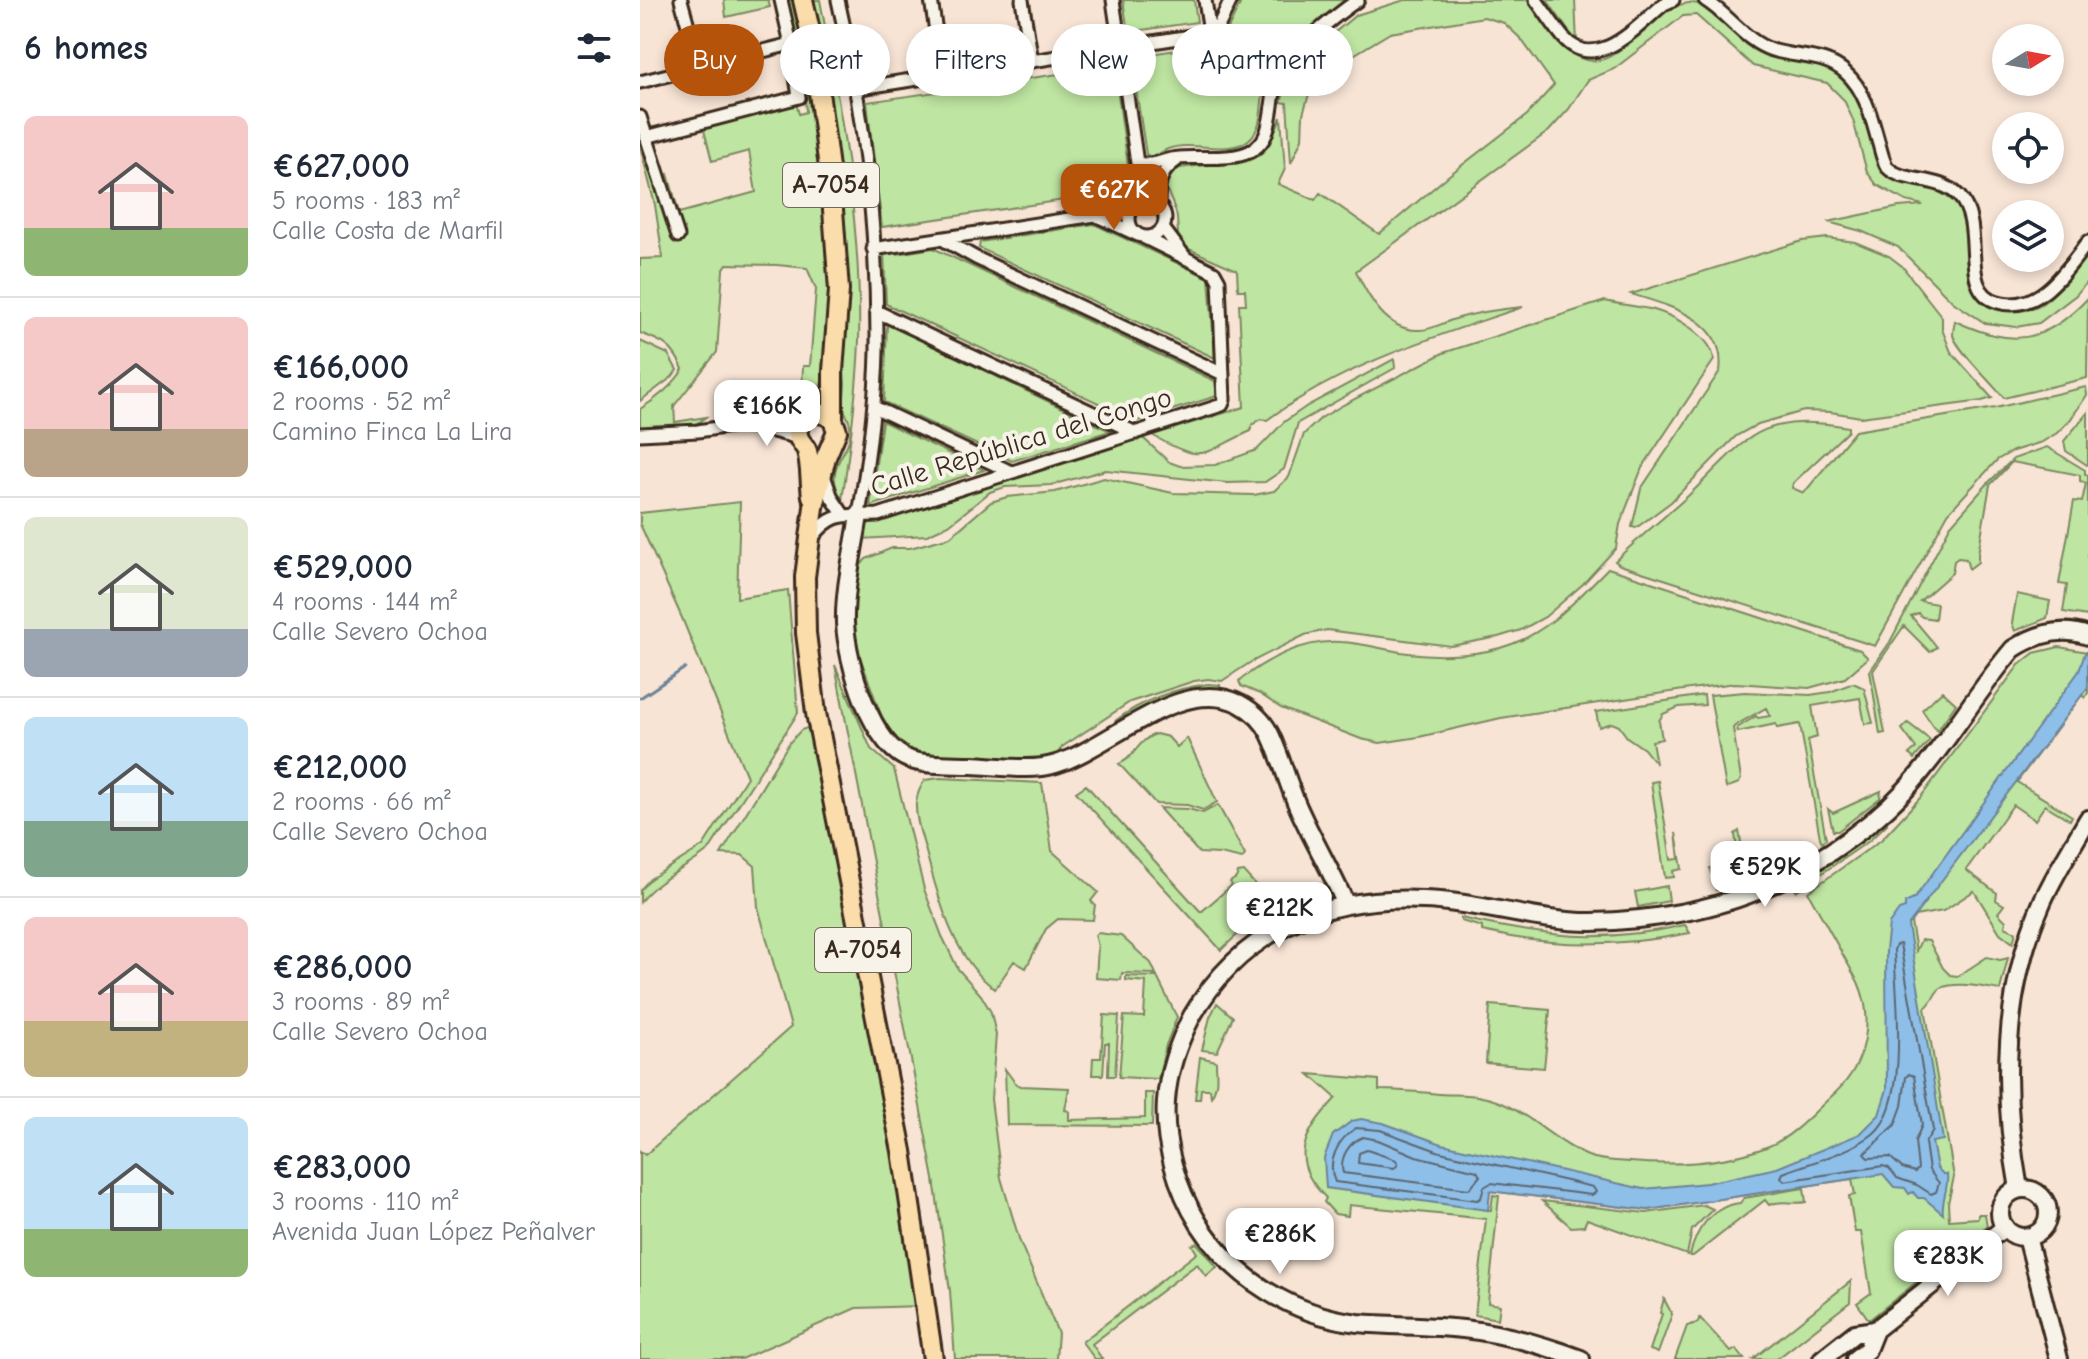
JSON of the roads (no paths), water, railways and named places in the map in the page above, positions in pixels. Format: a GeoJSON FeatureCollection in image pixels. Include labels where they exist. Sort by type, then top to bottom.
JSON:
{"type":"FeatureCollection","features":[{"type":"Feature","properties":{"kind":"main road","name":"A-7054"},"geometry":{"type":"LineString","coordinates":[[803,0],[812,39],[835,228],[839,290],[833,371],[820,415]]}},
{"type":"Feature","properties":{"kind":"main road"},"geometry":{"type":"LineString","coordinates":[[820,415],[837,431],[830,447],[817,451],[803,443],[799,427],[820,415]]}},
{"type":"Feature","properties":{"kind":"main road","name":"A-7054"},"geometry":{"type":"LineString","coordinates":[[803,443],[814,507]]}},
{"type":"Feature","properties":{"kind":"main road","name":"A-7054"},"geometry":{"type":"LineString","coordinates":[[830,447],[814,507],[805,577],[806,633],[816,713],[902,1151],[933,1359]]}},
{"type":"Feature","properties":{"kind":"street"},"geometry":{"type":"LineString","coordinates":[[681,0],[688,24]]}},
{"type":"Feature","properties":{"kind":"street"},"geometry":{"type":"LineString","coordinates":[[781,0],[786,24]]}},
{"type":"Feature","properties":{"kind":"street"},"geometry":{"type":"LineString","coordinates":[[838,0],[842,24]]}},
{"type":"Feature","properties":{"kind":"street"},"geometry":{"type":"LineString","coordinates":[[931,0],[935,24]]}},
{"type":"Feature","properties":{"kind":"street"},"geometry":{"type":"LineString","coordinates":[[1022,0],[1026,24]]}},
{"type":"Feature","properties":{"kind":"street"},"geometry":{"type":"LineString","coordinates":[[1113,0],[1116,24]]}},
{"type":"Feature","properties":{"kind":"street"},"geometry":{"type":"LineString","coordinates":[[1205,0],[1209,24]]}},
{"type":"Feature","properties":{"kind":"street"},"geometry":{"type":"LineString","coordinates":[[1219,24],[1231,0]]}},
{"type":"Feature","properties":{"kind":"street"},"geometry":{"type":"LineString","coordinates":[[1137,163],[1247,153],[1260,143],[1267,132],[1275,84],[1284,63],[1358,0]]}},
{"type":"Feature","properties":{"kind":"street"},"geometry":{"type":"LineString","coordinates":[[1536,0],[1564,39],[1580,51],[1594,53],[1614,44],[1673,0]]}},
{"type":"Feature","properties":{"kind":"street"},"geometry":{"type":"LineString","coordinates":[[1705,0],[1751,39],[1770,50],[1820,59],[1846,73],[1868,109],[1885,165],[1896,173],[1948,187],[1968,209],[1974,229],[1974,274],[1979,289],[1986,297],[2011,304],[2048,291],[2088,242]]}},
{"type":"Feature","properties":{"kind":"street"},"geometry":{"type":"LineString","coordinates":[[640,82],[664,75]]}},
{"type":"Feature","properties":{"kind":"street"},"geometry":{"type":"LineString","coordinates":[[646,137],[799,96]]}},
{"type":"Feature","properties":{"kind":"street"},"geometry":{"type":"LineString","coordinates":[[855,96],[867,179],[876,311],[874,407],[851,515],[845,623],[853,669],[877,728],[898,753],[910,760],[1046,774],[1129,724],[1171,706],[1209,698],[1223,698],[1239,704],[1252,712],[1271,735],[1295,800],[1346,905]]}},
{"type":"Feature","properties":{"kind":"street"},"geometry":{"type":"LineString","coordinates":[[1127,96],[1137,163],[1151,202],[1164,212],[1163,228],[1185,258]]}},
{"type":"Feature","properties":{"kind":"street"},"geometry":{"type":"LineString","coordinates":[[640,117],[678,236]]}},
{"type":"Feature","properties":{"kind":"street"},"geometry":{"type":"LineString","coordinates":[[1140,236],[1129,220],[1132,209],[1151,202],[1162,173],[1171,164],[1188,157]]}},
{"type":"Feature","properties":{"kind":"street"},"geometry":{"type":"LineString","coordinates":[[1151,202],[1151,181],[1162,163]]}},
{"type":"Feature","properties":{"kind":"street"},"geometry":{"type":"LineString","coordinates":[[873,249],[1095,215],[1214,272],[1219,281],[1223,374],[976,258],[942,239]]}},
{"type":"Feature","properties":{"kind":"street"},"geometry":{"type":"LineString","coordinates":[[1112,222],[1129,220]]}},
{"type":"Feature","properties":{"kind":"street"},"geometry":{"type":"LineString","coordinates":[[1140,236],[1153,236],[1163,228]]}},
{"type":"Feature","properties":{"kind":"street"},"geometry":{"type":"LineString","coordinates":[[876,311],[1136,433]]}},
{"type":"Feature","properties":{"kind":"street","name":"Calle República del Congo"},"geometry":{"type":"LineString","coordinates":[[851,515],[878,515],[1212,409],[1222,405],[1224,400],[1223,374]]}},
{"type":"Feature","properties":{"kind":"street"},"geometry":{"type":"LineString","coordinates":[[874,407],[1011,472]]}},
{"type":"Feature","properties":{"kind":"street"},"geometry":{"type":"LineString","coordinates":[[640,434],[698,431],[820,415]]}},
{"type":"Feature","properties":{"kind":"street"},"geometry":{"type":"LineString","coordinates":[[746,424],[803,443]]}},
{"type":"Feature","properties":{"kind":"street"},"geometry":{"type":"LineString","coordinates":[[823,467],[825,481],[851,515]]}},
{"type":"Feature","properties":{"kind":"street"},"geometry":{"type":"LineString","coordinates":[[810,540],[822,525],[851,515]]}},
{"type":"Feature","properties":{"kind":"street"},"geometry":{"type":"LineString","coordinates":[[1581,1359],[1525,1340],[1463,1329],[1359,1323],[1321,1317],[1282,1300],[1250,1281],[1215,1249],[1192,1212],[1177,1177],[1166,1103],[1172,1067],[1184,1031],[1203,997],[1233,961],[1278,927],[1346,905],[1397,899],[1425,900],[1476,905],[1527,917],[1591,922],[1651,918],[1708,906],[1765,888],[1822,856],[1887,807],[1918,776],[2013,649],[2031,638],[2059,631],[2088,636]]}},
{"type":"Feature","properties":{"kind":"street"},"geometry":{"type":"LineString","coordinates":[[2019,1189],[2009,1129],[2006,1081],[2007,1048],[2016,986],[2044,898],[2088,819]]}},
{"type":"Feature","properties":{"kind":"street"},"geometry":{"type":"LineString","coordinates":[[1855,1359],[1867,1350],[1875,1330],[2000,1231],[2002,1204],[2006,1197],[2019,1189],[2036,1193],[2046,1205],[2046,1222],[2035,1234],[2027,1237],[2000,1231]]}},
{"type":"Feature","properties":{"kind":"street"},"geometry":{"type":"LineString","coordinates":[[2027,1237],[2059,1359]]}},
{"type":"Feature","properties":{"kind":"street"},"geometry":{"type":"LineString","coordinates":[[1822,1359],[1855,1333],[1875,1330]]}},
{"type":"Feature","properties":{"kind":"water"},"geometry":{"type":"Polygon","coordinates":[[[2088,652],[2088,687],[1908,925],[1943,1140],[1932,1142],[1937,1168],[1947,1174],[1943,1214],[1924,1198],[1918,1198],[1913,1192],[1909,1194],[1905,1188],[1894,1187],[1883,1174],[1648,1210],[1490,1191],[1488,1210],[1326,1188],[1324,1158],[1333,1135],[1352,1121],[1361,1119],[1383,1123],[1442,1144],[1643,1189],[1707,1183],[1777,1168],[1860,1134],[1879,1115],[1887,1089],[1886,950],[1889,924],[1899,910],[1905,908],[1905,903],[1914,899],[2079,671],[2088,652]]]}},
{"type":"Feature","properties":{"kind":"waterway"},"geometry":{"type":"LineString","coordinates":[[640,698],[685,668]]}}]}
